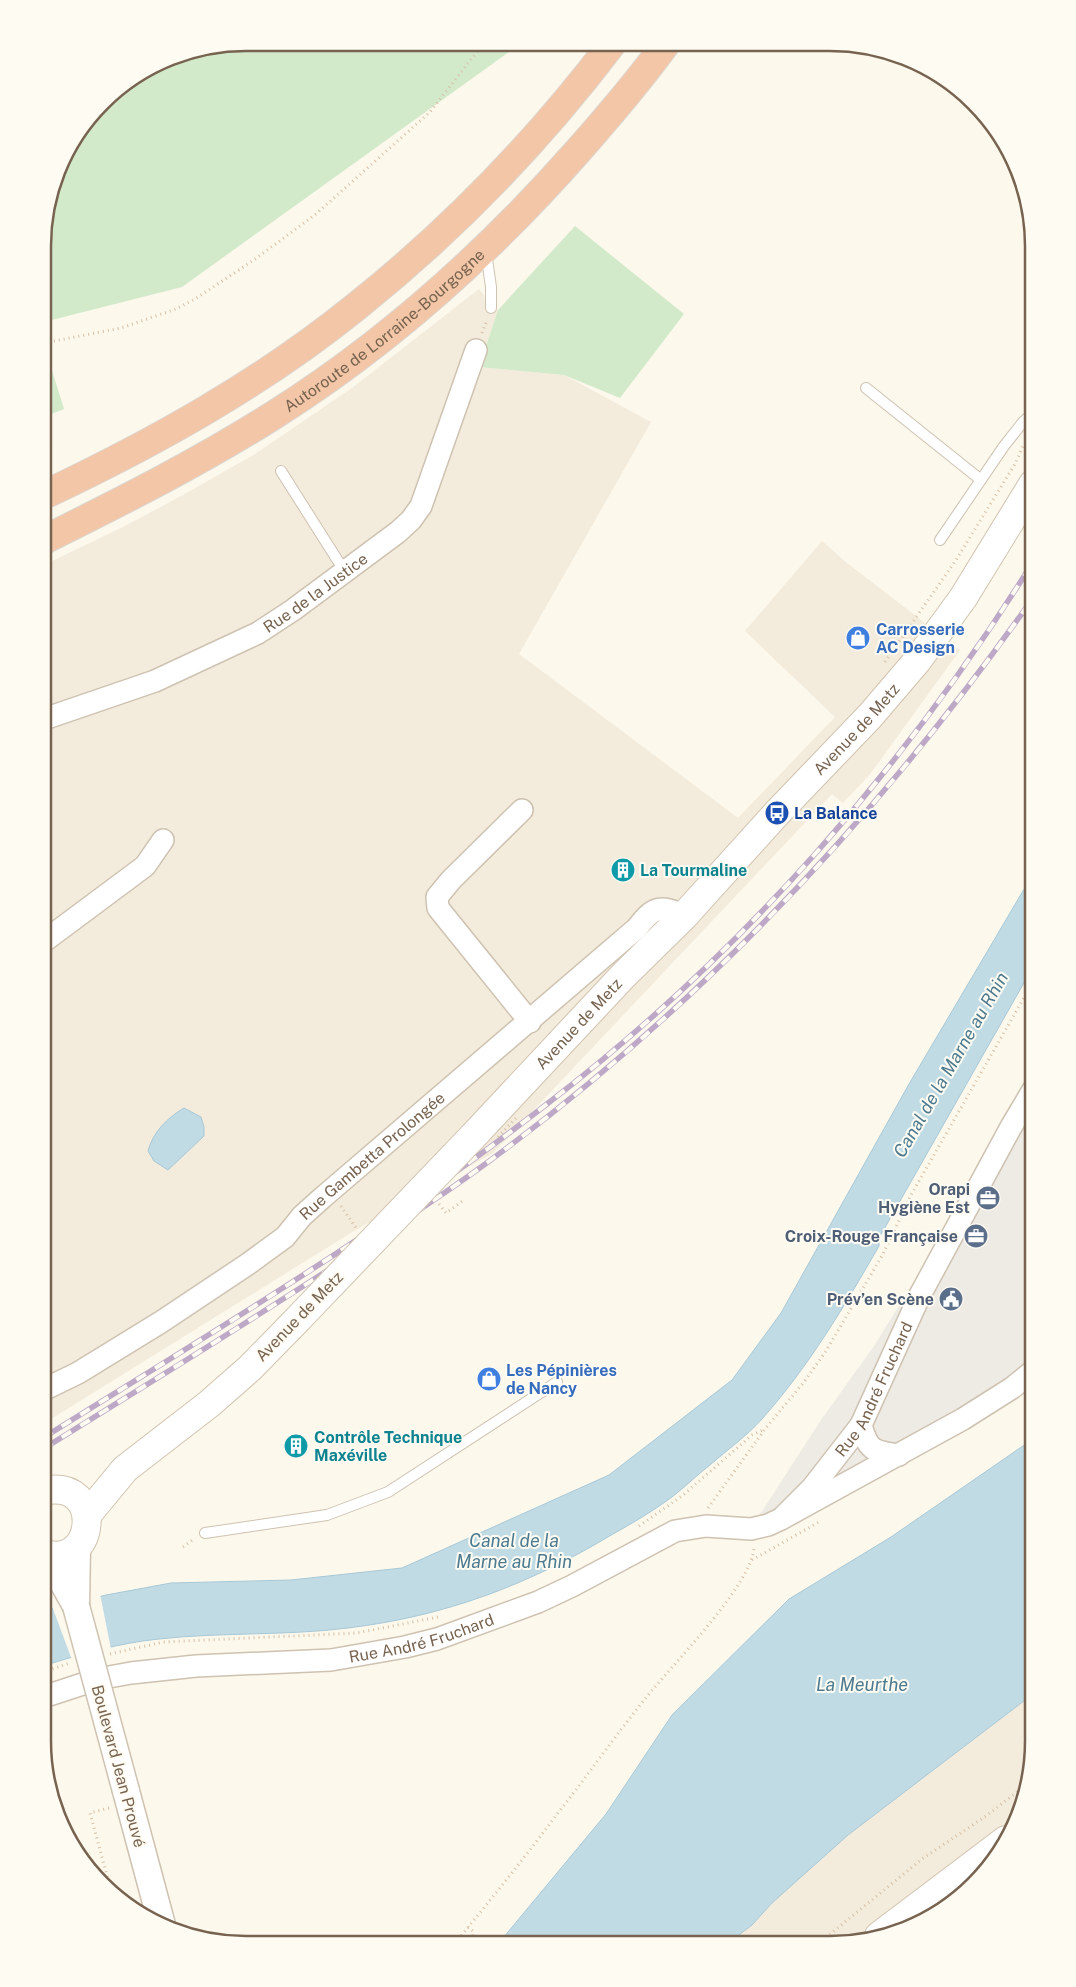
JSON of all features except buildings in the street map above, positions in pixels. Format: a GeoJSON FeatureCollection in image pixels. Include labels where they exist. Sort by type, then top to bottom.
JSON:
{"type":"FeatureCollection","features":[{"type":"Feature","properties":{"kind":"highway"},"geometry":{"type":"LineString","coordinates":[[51,492],[138,449],[242,387],[301,348],[356,307],[397,273],[488,188],[572,96],[607,51]]}},
{"type":"Feature","properties":{"kind":"highway","name":"Autoroute de Lorraine-Bourgogne"},"geometry":{"type":"LineString","coordinates":[[51,537],[118,504],[276,414],[392,331],[486,249],[547,187],[604,122],[660,51]]}},
{"type":"Feature","properties":{"kind":"main road","name":"Avenue de Metz"},"geometry":{"type":"LineString","coordinates":[[87,1515],[125,1468],[209,1404],[250,1368],[476,1133],[623,976],[684,916],[777,813],[870,716],[917,661],[963,598],[1025,497]]}},
{"type":"Feature","properties":{"kind":"main road","name":"Avenue de Metz"},"geometry":{"type":"LineString","coordinates":[[54,1491],[125,1468]]}},
{"type":"Feature","properties":{"kind":"main road"},"geometry":{"type":"LineString","coordinates":[[51,1554],[63,1554],[77,1547],[84,1538],[88,1527],[87,1515],[83,1504],[75,1496],[54,1491]]}},
{"type":"Feature","properties":{"kind":"main road"},"geometry":{"type":"LineString","coordinates":[[894,1925],[990,1852]]}},
{"type":"Feature","properties":{"kind":"street","name":"Rue de la Justice"},"geometry":{"type":"LineString","coordinates":[[51,717],[147,684],[258,633],[346,572],[398,532],[411,520],[421,506],[476,350]]}},
{"type":"Feature","properties":{"kind":"street"},"geometry":{"type":"LineString","coordinates":[[522,810],[450,880],[437,898],[438,908],[530,1022]]}},
{"type":"Feature","properties":{"kind":"street"},"geometry":{"type":"LineString","coordinates":[[51,936],[145,866],[163,840]]}},
{"type":"Feature","properties":{"kind":"street","name":"Rue Gambetta Prolongée"},"geometry":{"type":"LineString","coordinates":[[51,1386],[78,1373],[160,1322],[248,1264],[284,1237],[302,1216],[322,1198],[530,1022],[637,928],[648,914],[656,910],[668,908],[684,916]]}},
{"type":"Feature","properties":{"kind":"street","name":"Rue André Fruchard"},"geometry":{"type":"LineString","coordinates":[[781,1519],[812,1488],[861,1426],[920,1295],[1010,1127],[1025,1103]]}},
{"type":"Feature","properties":{"kind":"street","name":"Rue André Fruchard"},"geometry":{"type":"LineString","coordinates":[[51,1694],[98,1679],[131,1673],[196,1666],[349,1658],[437,1639],[538,1602],[581,1582],[675,1531],[706,1526],[751,1529],[768,1525],[971,1414],[1025,1377]]}},
{"type":"Feature","properties":{"kind":"street"},"geometry":{"type":"LineString","coordinates":[[861,1426],[866,1442],[872,1448],[884,1454],[899,1455]]}},
{"type":"Feature","properties":{"kind":"street","name":"Boulevard Jean Prouvé"},"geometry":{"type":"LineString","coordinates":[[77,1547],[76,1606],[121,1799],[159,1915]]}},
{"type":"Feature","properties":{"kind":"street","name":"Boulevard Jean Prouvé"},"geometry":{"type":"LineString","coordinates":[[51,1564],[76,1606]]}},
{"type":"Feature","properties":{"kind":"lane"},"geometry":{"type":"LineString","coordinates":[[486,249],[491,287],[491,308]]}},
{"type":"Feature","properties":{"kind":"lane"},"geometry":{"type":"LineString","coordinates":[[866,388],[981,480]]}},
{"type":"Feature","properties":{"kind":"lane"},"geometry":{"type":"LineString","coordinates":[[940,540],[1018,428],[1025,421]]}},
{"type":"Feature","properties":{"kind":"lane"},"geometry":{"type":"LineString","coordinates":[[281,471],[346,572]]}},
{"type":"Feature","properties":{"kind":"lane"},"geometry":{"type":"LineString","coordinates":[[202,1534],[327,1515],[388,1492],[557,1382]]}},
{"type":"Feature","properties":{"kind":"path"},"geometry":{"type":"LineString","coordinates":[[51,342],[121,328],[176,309],[195,299],[316,214],[430,112],[478,51]]}},
{"type":"Feature","properties":{"kind":"path"},"geometry":{"type":"LineString","coordinates":[[476,350],[491,308]]}},
{"type":"Feature","properties":{"kind":"path"},"geometry":{"type":"LineString","coordinates":[[883,664],[927,604],[990,506],[1015,464],[1024,443]]}},
{"type":"Feature","properties":{"kind":"path"},"geometry":{"type":"LineString","coordinates":[[706,1526],[705,1512],[764,1429],[804,1382],[830,1343],[883,1254],[912,1195],[1025,996]]}},
{"type":"Feature","properties":{"kind":"path"},"geometry":{"type":"LineString","coordinates":[[437,1202],[446,1213],[464,1200]]}},
{"type":"Feature","properties":{"kind":"path"},"geometry":{"type":"LineString","coordinates":[[338,1202],[356,1228]]}},
{"type":"Feature","properties":{"kind":"path"},"geometry":{"type":"LineString","coordinates":[[638,1527],[682,1496],[752,1435],[764,1429]]}},
{"type":"Feature","properties":{"kind":"path"},"geometry":{"type":"LineString","coordinates":[[183,1547],[202,1534]]}},
{"type":"Feature","properties":{"kind":"path"},"geometry":{"type":"LineString","coordinates":[[461,1936],[558,1813],[645,1698],[718,1612],[752,1560]]}},
{"type":"Feature","properties":{"kind":"path"},"geometry":{"type":"LineString","coordinates":[[109,1654],[163,1642],[357,1633],[447,1615]]}},
{"type":"Feature","properties":{"kind":"path"},"geometry":{"type":"LineString","coordinates":[[51,1670],[72,1663]]}},
{"type":"Feature","properties":{"kind":"path"},"geometry":{"type":"LineString","coordinates":[[828,1936],[922,1859],[986,1816],[1018,1791]]}},
{"type":"Feature","properties":{"kind":"path"},"geometry":{"type":"LineString","coordinates":[[108,1879],[90,1813],[121,1799]]}},
{"type":"Feature","properties":{"kind":"path"},"geometry":{"type":"LineString","coordinates":[[468,1927],[473,1931],[473,1936]]}},
{"type":"Feature","properties":{"kind":"shaded area"},"geometry":{"type":"Polygon","coordinates":[[[479,289],[484,295],[486,307],[498,310],[479,367],[564,375],[651,422],[519,654],[738,818],[835,717],[745,631],[822,541],[847,563],[960,650],[871,773],[843,803],[832,794],[493,1153],[354,1231],[51,1419],[51,562],[123,527],[255,454],[352,388],[479,289]]]}},
{"type":"Feature","properties":{"kind":"shaded area"},"geometry":{"type":"Polygon","coordinates":[[[1025,1085],[1025,1383],[757,1519],[821,1420],[874,1346],[950,1223],[1025,1085]]]}},
{"type":"Feature","properties":{"kind":"shaded area"},"geometry":{"type":"Polygon","coordinates":[[[1025,1700],[1023,1766],[1010,1816],[985,1860],[949,1896],[905,1921],[868,1932],[830,1936],[738,1936],[752,1925],[772,1903],[848,1835],[1025,1700]]]}},
{"type":"Feature","properties":{"kind":"green space"},"geometry":{"type":"Polygon","coordinates":[[[246,51],[510,51],[182,287],[51,320],[52,233],[55,208],[62,183],[71,160],[91,127],[127,91],[171,66],[221,53],[246,51]]]}},
{"type":"Feature","properties":{"kind":"green space"},"geometry":{"type":"Polygon","coordinates":[[[575,226],[684,314],[620,398],[564,375],[479,367],[498,310],[575,226]]]}},
{"type":"Feature","properties":{"kind":"green space"},"geometry":{"type":"Polygon","coordinates":[[[51,367],[64,409],[51,414],[51,367]]]}},
{"type":"Feature","properties":{"kind":"water","name":"Canal de la Marne au Rhin"},"geometry":{"type":"Polygon","coordinates":[[[1025,888],[1025,981],[879,1238],[879,1246],[825,1335],[779,1399],[750,1431],[677,1493],[635,1521],[550,1569],[485,1596],[453,1606],[384,1623],[348,1628],[301,1632],[206,1635],[129,1643],[51,1664],[51,1609],[106,1595],[171,1583],[291,1580],[402,1568],[609,1475],[732,1380],[781,1313],[909,1084],[1025,888]]]}},
{"type":"Feature","properties":{"kind":"water"},"geometry":{"type":"Polygon","coordinates":[[[184,1108],[201,1117],[204,1136],[168,1170],[154,1161],[148,1151],[153,1138],[162,1126],[184,1108]]]}},
{"type":"Feature","properties":{"kind":"water","name":"La Meurthe"},"geometry":{"type":"Polygon","coordinates":[[[1025,1445],[1025,1700],[848,1835],[772,1903],[752,1925],[738,1936],[505,1936],[606,1814],[672,1715],[789,1599],[891,1537],[1025,1445]]]}},
{"type":"Feature","properties":{"kind":"pier"},"geometry":{"type":"Polygon","coordinates":[[[100,1594],[111,1649],[72,1660],[52,1606],[100,1594]]]}},
{"type":"Feature","properties":{"kind":"railway"},"geometry":{"type":"LineString","coordinates":[[51,1433],[236,1318],[363,1236],[487,1150],[618,1046],[687,986],[752,922],[814,855],[874,785],[930,713],[983,639],[1025,574]]}},
{"type":"Feature","properties":{"kind":"railway"},"geometry":{"type":"LineString","coordinates":[[51,1444],[270,1307],[453,1187],[567,1102],[642,1038],[714,972],[850,830],[913,756],[1025,609]]}},
{"type":"Feature","properties":{"kind":"place","name":"Carrosserie AC Design"},"geometry":{"type":"Point","coordinates":[858,638]}},
{"type":"Feature","properties":{"kind":"place","name":"La Balance"},"geometry":{"type":"Point","coordinates":[777,813]}},
{"type":"Feature","properties":{"kind":"place","name":"La Tourmaline"},"geometry":{"type":"Point","coordinates":[623,870]}},
{"type":"Feature","properties":{"kind":"place","name":"Orapi Hygiène Est"},"geometry":{"type":"Point","coordinates":[988,1198]}},
{"type":"Feature","properties":{"kind":"place","name":"Croix-Rouge Française"},"geometry":{"type":"Point","coordinates":[976,1236]}},
{"type":"Feature","properties":{"kind":"place","name":"Prév’en Scène"},"geometry":{"type":"Point","coordinates":[951,1299]}},
{"type":"Feature","properties":{"kind":"place","name":"Les Pépinières de Nancy"},"geometry":{"type":"Point","coordinates":[489,1379]}},
{"type":"Feature","properties":{"kind":"place","name":"Contrôle Technique Maxéville"},"geometry":{"type":"Point","coordinates":[296,1446]}}]}
